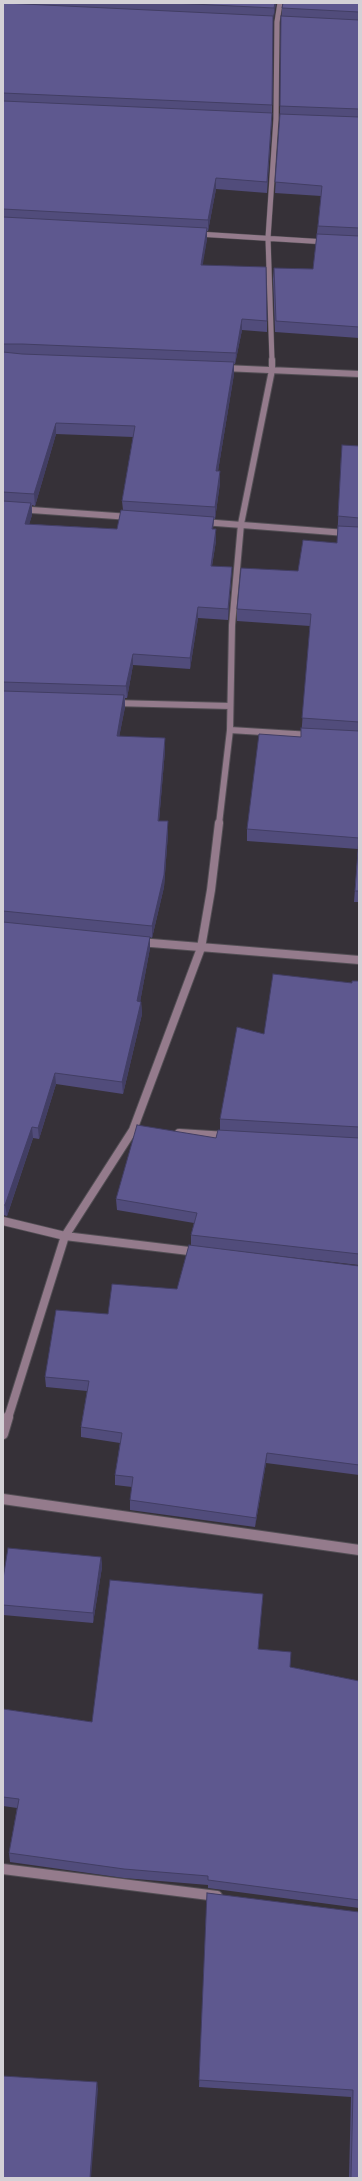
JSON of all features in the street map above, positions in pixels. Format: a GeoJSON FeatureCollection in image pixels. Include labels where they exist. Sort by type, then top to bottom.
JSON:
{"type":"FeatureCollection","features":[{"type":"Feature","properties":{"kind":"street"},"geometry":{"type":"LineString","coordinates":[[3,1434],[65,1236],[134,1130],[201,948],[211,890],[230,730],[232,625],[241,524],[272,370],[268,238],[276,119],[277,22],[280,3]]}},
{"type":"Feature","properties":{"kind":"street"},"geometry":{"type":"LineString","coordinates":[[269,22],[284,23]]}},
{"type":"Feature","properties":{"kind":"street"},"geometry":{"type":"LineString","coordinates":[[268,119],[284,120]]}},
{"type":"Feature","properties":{"kind":"street"},"geometry":{"type":"LineString","coordinates":[[189,234],[336,242]]}},
{"type":"Feature","properties":{"kind":"street"},"geometry":{"type":"LineString","coordinates":[[217,368],[359,374]]}},
{"type":"Feature","properties":{"kind":"street"},"geometry":{"type":"LineString","coordinates":[[3,508],[140,518]]}},
{"type":"Feature","properties":{"kind":"street"},"geometry":{"type":"LineString","coordinates":[[194,521],[359,534]]}},
{"type":"Feature","properties":{"kind":"street"},"geometry":{"type":"LineString","coordinates":[[104,702],[230,706]]}},
{"type":"Feature","properties":{"kind":"street"},"geometry":{"type":"LineString","coordinates":[[230,730],[321,736]]}},
{"type":"Feature","properties":{"kind":"street"},"geometry":{"type":"LineString","coordinates":[[130,941],[359,960]]}},
{"type":"Feature","properties":{"kind":"street"},"geometry":{"type":"LineString","coordinates":[[134,1130],[149,1131]]}},
{"type":"Feature","properties":{"kind":"street"},"geometry":{"type":"LineString","coordinates":[[172,1133],[235,1136]]}},
{"type":"Feature","properties":{"kind":"street"},"geometry":{"type":"LineString","coordinates":[[3,1221],[65,1236],[208,1253]]}},
{"type":"Feature","properties":{"kind":"street"},"geometry":{"type":"LineString","coordinates":[[3,1499],[359,1550]]}},
{"type":"Feature","properties":{"kind":"street"},"geometry":{"type":"LineString","coordinates":[[3,1870],[224,1897]]}},
{"type":"Feature","properties":{"kind":"building"},"geometry":{"type":"Polygon","coordinates":[[[3,3],[273,16],[272,105],[3,93],[3,3]]]}},
{"type":"Feature","properties":{"kind":"building"},"geometry":{"type":"Polygon","coordinates":[[[172,3],[275,3],[274,8],[172,3]]]}},
{"type":"Feature","properties":{"kind":"building"},"geometry":{"type":"Polygon","coordinates":[[[283,3],[359,3],[359,12],[282,8],[283,3]]]}},
{"type":"Feature","properties":{"kind":"building"},"geometry":{"type":"Polygon","coordinates":[[[281,16],[359,20],[359,109],[280,106],[281,16]]]}},
{"type":"Feature","properties":{"kind":"building"},"geometry":{"type":"Polygon","coordinates":[[[3,101],[272,113],[267,182],[216,178],[208,220],[3,209],[3,101]]]}},
{"type":"Feature","properties":{"kind":"building"},"geometry":{"type":"Polygon","coordinates":[[[280,114],[359,117],[359,228],[318,226],[322,186],[275,182],[280,114]]]}},
{"type":"Feature","properties":{"kind":"building"},"geometry":{"type":"Polygon","coordinates":[[[3,217],[207,228],[201,265],[266,267],[267,321],[242,319],[236,353],[3,344],[3,217]]]}},
{"type":"Feature","properties":{"kind":"building"},"geometry":{"type":"Polygon","coordinates":[[[317,234],[359,236],[359,327],[276,321],[274,268],[313,269],[317,234]]]}},
{"type":"Feature","properties":{"kind":"building"},"geometry":{"type":"Polygon","coordinates":[[[3,352],[234,362],[216,471],[220,471],[215,507],[122,501],[135,426],[56,423],[34,494],[3,492],[3,352]]]}},
{"type":"Feature","properties":{"kind":"building"},"geometry":{"type":"Polygon","coordinates":[[[342,445],[359,446],[359,518],[338,516],[342,445]]]}},
{"type":"Feature","properties":{"kind":"building"},"geometry":{"type":"Polygon","coordinates":[[[3,501],[31,503],[25,524],[117,529],[121,510],[214,517],[212,529],[216,529],[211,566],[232,567],[228,609],[198,607],[190,658],[133,654],[126,686],[3,682],[3,501]]]}},
{"type":"Feature","properties":{"kind":"building"},"geometry":{"type":"Polygon","coordinates":[[[338,526],[359,527],[359,722],[302,718],[311,614],[237,609],[241,568],[298,571],[303,540],[337,543],[338,526]]]}},
{"type":"Feature","properties":{"kind":"building"},"geometry":{"type":"Polygon","coordinates":[[[3,691],[124,695],[117,736],[165,738],[158,821],[168,821],[164,875],[152,926],[3,911],[3,691]]]}},
{"type":"Feature","properties":{"kind":"building"},"geometry":{"type":"Polygon","coordinates":[[[301,728],[359,731],[359,838],[247,829],[259,734],[301,737],[301,728]]]}},
{"type":"Feature","properties":{"kind":"building"},"geometry":{"type":"Polygon","coordinates":[[[359,838],[359,891],[355,891],[359,838]]]}},
{"type":"Feature","properties":{"kind":"building"},"geometry":{"type":"Polygon","coordinates":[[[3,922],[150,937],[137,1001],[141,1002],[122,1082],[55,1073],[38,1128],[32,1127],[5,1205],[3,1205],[3,922]]]}},
{"type":"Feature","properties":{"kind":"building"},"geometry":{"type":"Polygon","coordinates":[[[273,974],[352,983],[352,981],[359,981],[359,1127],[220,1119],[237,1027],[264,1034],[273,974]]]}},
{"type":"Feature","properties":{"kind":"building"},"geometry":{"type":"Polygon","coordinates":[[[137,1125],[216,1138],[218,1130],[359,1138],[359,1254],[191,1235],[197,1213],[116,1199],[137,1125]]]}},
{"type":"Feature","properties":{"kind":"building"},"geometry":{"type":"Polygon","coordinates":[[[189,1245],[359,1266],[359,1465],[267,1453],[256,1518],[130,1500],[133,1477],[115,1475],[122,1433],[81,1427],[89,1381],[45,1377],[56,1310],[108,1314],[112,1284],[177,1289],[189,1245]]]}},
{"type":"Feature","properties":{"kind":"building"},"geometry":{"type":"Polygon","coordinates":[[[8,1548],[101,1557],[93,1613],[3,1605],[3,1579],[8,1548]]]}},
{"type":"Feature","properties":{"kind":"building"},"geometry":{"type":"Polygon","coordinates":[[[110,1580],[263,1594],[258,1649],[291,1652],[290,1667],[359,1681],[359,1900],[208,1880],[208,1876],[124,1869],[9,1853],[19,1799],[3,1797],[3,1709],[92,1722],[110,1580]]]}},
{"type":"Feature","properties":{"kind":"building"},"geometry":{"type":"Polygon","coordinates":[[[207,1893],[359,1912],[359,2178],[351,2178],[353,2090],[199,2080],[207,1893]]]}},
{"type":"Feature","properties":{"kind":"building"},"geometry":{"type":"Polygon","coordinates":[[[3,2076],[97,2082],[90,2178],[3,2178],[3,2076]]]}}]}
